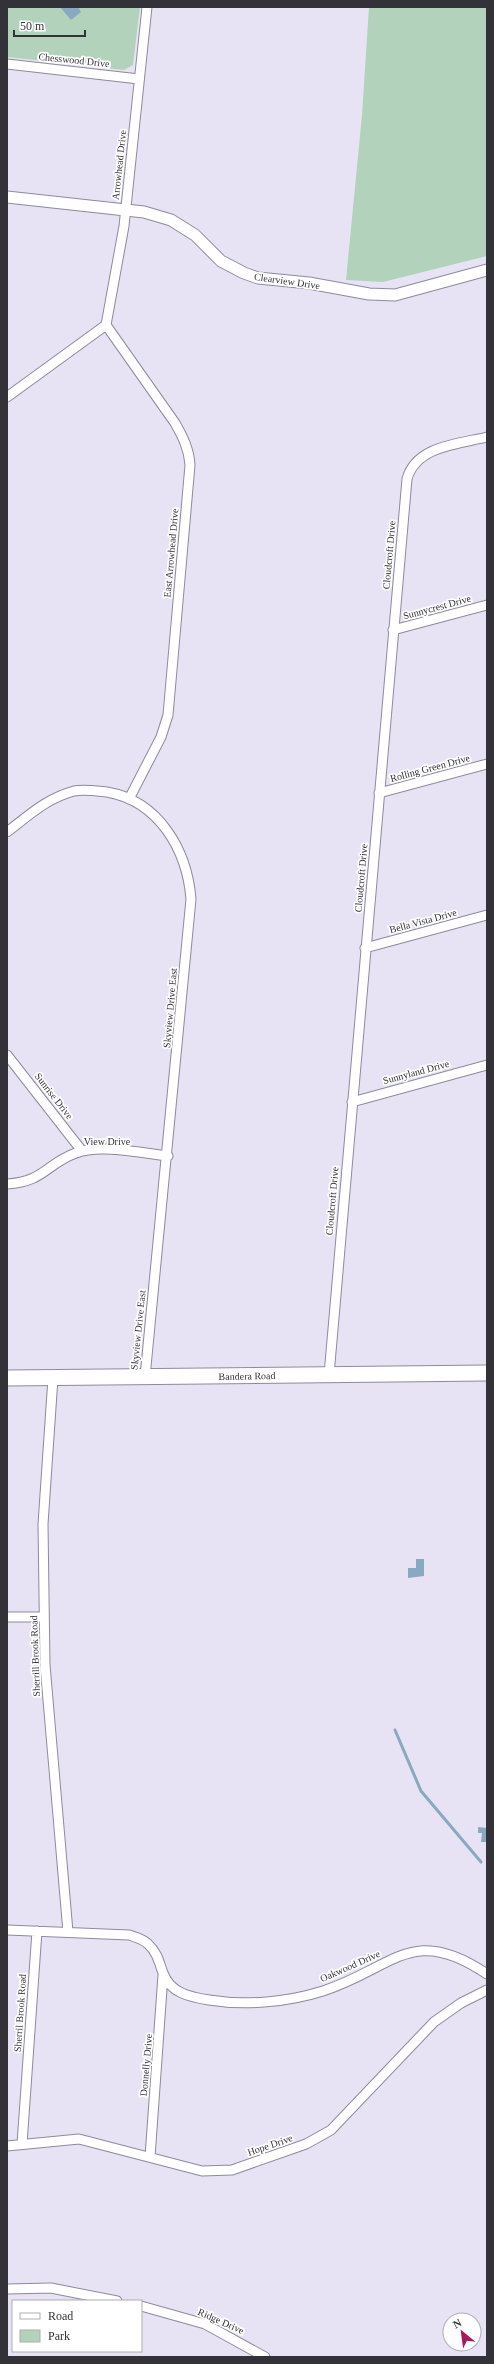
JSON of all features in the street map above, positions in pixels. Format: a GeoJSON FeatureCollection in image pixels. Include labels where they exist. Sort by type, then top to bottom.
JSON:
{"type":"FeatureCollection","features":[{"type":"Feature","properties":{"kind":"main road","name":"Bandera Road"},"geometry":{"type":"LineString","coordinates":[[7,1378],[487,1373]]}},
{"type":"Feature","properties":{"kind":"street","name":"Arrowhead Drive"},"geometry":{"type":"LineString","coordinates":[[106,325],[125,211],[147,7]]}},
{"type":"Feature","properties":{"kind":"street","name":"Chesswood Drive"},"geometry":{"type":"LineString","coordinates":[[7,64],[139,79]]}},
{"type":"Feature","properties":{"kind":"street","name":"Clearview Drive"},"geometry":{"type":"LineString","coordinates":[[7,197],[153,214],[171,220],[195,235],[221,261],[244,273],[258,278],[309,282],[369,294],[396,295],[487,270]]}},
{"type":"Feature","properties":{"kind":"street"},"geometry":{"type":"LineString","coordinates":[[7,396],[106,325]]}},
{"type":"Feature","properties":{"kind":"street","name":"East Arrowhead Drive"},"geometry":{"type":"LineString","coordinates":[[106,325],[175,423],[190,454],[168,715],[161,737],[129,799]]}},
{"type":"Feature","properties":{"kind":"street","name":"Cloudcroft Drive"},"geometry":{"type":"LineString","coordinates":[[329,1375],[407,479],[412,465],[431,451],[487,437]]}},
{"type":"Feature","properties":{"kind":"street","name":"Sunnycrest Drive"},"geometry":{"type":"LineString","coordinates":[[393,630],[487,605]]}},
{"type":"Feature","properties":{"kind":"street","name":"Rolling Green Drive"},"geometry":{"type":"LineString","coordinates":[[379,793],[487,764]]}},
{"type":"Feature","properties":{"kind":"street","name":"Skyview Drive East"},"geometry":{"type":"LineString","coordinates":[[7,832],[45,802],[76,791],[100,791],[129,799],[147,810],[164,826],[184,859],[190,885],[191,899],[168,1156],[145,1377]]}},
{"type":"Feature","properties":{"kind":"street","name":"Bella Vista Drive"},"geometry":{"type":"LineString","coordinates":[[365,948],[487,915]]}},
{"type":"Feature","properties":{"kind":"street","name":"Sunrise Drive"},"geometry":{"type":"LineString","coordinates":[[7,1055],[82,1151]]}},
{"type":"Feature","properties":{"kind":"street","name":"Sunnyland Drive"},"geometry":{"type":"LineString","coordinates":[[352,1102],[487,1065]]}},
{"type":"Feature","properties":{"kind":"street","name":"View Drive"},"geometry":{"type":"LineString","coordinates":[[7,1184],[30,1181],[69,1156],[82,1151],[131,1152],[168,1156]]}},
{"type":"Feature","properties":{"kind":"street","name":"Sherrill Brook Road"},"geometry":{"type":"LineString","coordinates":[[53,1378],[43,1524],[44,1617],[47,1698],[68,1932]]}},
{"type":"Feature","properties":{"kind":"street"},"geometry":{"type":"LineString","coordinates":[[7,1617],[44,1617]]}},
{"type":"Feature","properties":{"kind":"street","name":"Oakwood Drive"},"geometry":{"type":"LineString","coordinates":[[7,1930],[129,1935],[147,1942],[157,1955],[163,1974],[174,1990],[186,1996],[210,2000],[243,2002],[286,1999],[324,1991],[396,1958],[424,1950],[451,1954],[487,1974]]}},
{"type":"Feature","properties":{"kind":"street","name":"Sherril Brook Road"},"geometry":{"type":"LineString","coordinates":[[22,2144],[37,1931]]}},
{"type":"Feature","properties":{"kind":"street","name":"Donnelly Drive"},"geometry":{"type":"LineString","coordinates":[[150,2157],[163,1974]]}},
{"type":"Feature","properties":{"kind":"street","name":"Hope Drive"},"geometry":{"type":"LineString","coordinates":[[7,2146],[79,2139],[202,2171],[220,2172],[232,2170],[321,2137],[340,2123],[434,2022],[461,2003],[487,1990]]}},
{"type":"Feature","properties":{"kind":"street"},"geometry":{"type":"LineString","coordinates":[[7,2289],[50,2288],[112,2300]]}},
{"type":"Feature","properties":{"kind":"street","name":"Ridge Drive"},"geometry":{"type":"LineString","coordinates":[[142,2306],[205,2324],[265,2357]]}},
{"type":"Feature","properties":{"kind":"green space"},"geometry":{"type":"Polygon","coordinates":[[[7,7],[140,7],[133,65],[124,70],[7,57],[7,7]]]}},
{"type":"Feature","properties":{"kind":"green space"},"geometry":{"type":"Polygon","coordinates":[[[369,7],[487,7],[487,256],[383,282],[346,280],[362,115],[369,7]]]}},
{"type":"Feature","properties":{"kind":"water"},"geometry":{"type":"Polygon","coordinates":[[[60,7],[78,7],[81,12],[71,20],[60,7]]]}},
{"type":"Feature","properties":{"kind":"water"},"geometry":{"type":"Polygon","coordinates":[[[416,1559],[424,1559],[424,1576],[408,1578],[408,1568],[416,1568],[416,1559]]]}},
{"type":"Feature","properties":{"kind":"water"},"geometry":{"type":"Polygon","coordinates":[[[478,1827],[487,1828],[487,1842],[481,1842],[482,1833],[478,1833],[478,1827]]]}},
{"type":"Feature","properties":{"kind":"waterway"},"geometry":{"type":"LineString","coordinates":[[395,1730],[421,1791],[481,1862]]}}]}
